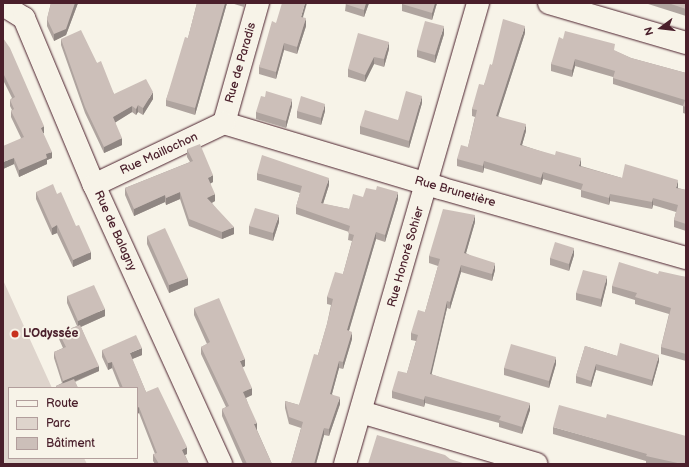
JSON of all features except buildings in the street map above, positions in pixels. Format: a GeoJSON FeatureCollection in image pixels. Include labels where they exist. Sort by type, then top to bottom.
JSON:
{"type":"FeatureCollection","features":[{"type":"Feature","properties":{"kind":"street","name":"Rue de Paradis"},"geometry":{"type":"LineString","coordinates":[[224,123],[258,3]]}},
{"type":"Feature","properties":{"kind":"street","name":"Rue Honoré Sohier"},"geometry":{"type":"LineString","coordinates":[[345,464],[478,3]]}},
{"type":"Feature","properties":{"kind":"street"},"geometry":{"type":"LineString","coordinates":[[549,3],[686,43]]}},
{"type":"Feature","properties":{"kind":"street","name":"Rue de Balagny"},"geometry":{"type":"LineString","coordinates":[[3,5],[26,11],[94,185],[221,464]]}},
{"type":"Feature","properties":{"kind":"street","name":"Rue Brunetière"},"geometry":{"type":"LineString","coordinates":[[224,123],[427,184],[686,258]]}},
{"type":"Feature","properties":{"kind":"street","name":"Rue Maillochon"},"geometry":{"type":"LineString","coordinates":[[94,185],[224,123]]}},
{"type":"Feature","properties":{"kind":"street"},"geometry":{"type":"LineString","coordinates":[[361,412],[536,464]]}},
{"type":"Feature","properties":{"kind":"green space","name":"L'Odyssée"},"geometry":{"type":"Polygon","coordinates":[[[3,280],[52,387],[8,387],[8,459],[84,459],[87,464],[3,464],[3,280]]]}},
{"type":"Feature","properties":{"kind":"place","name":"L'Odyssée"},"geometry":{"type":"Point","coordinates":[15,334]}}]}
